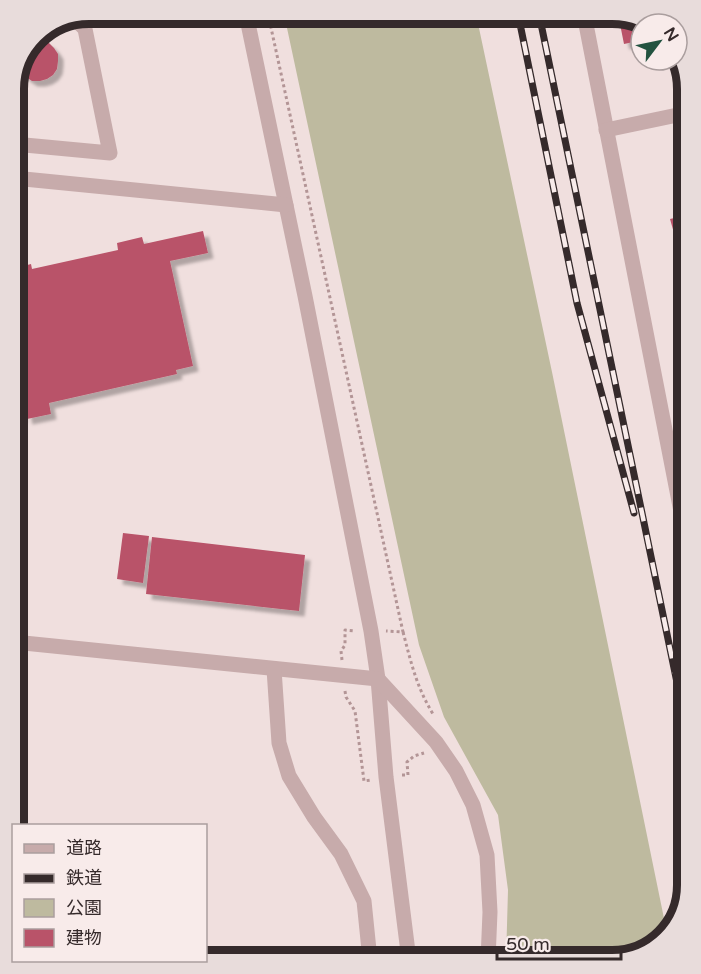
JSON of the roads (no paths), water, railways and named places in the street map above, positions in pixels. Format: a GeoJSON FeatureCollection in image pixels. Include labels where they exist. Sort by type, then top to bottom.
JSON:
{"type":"FeatureCollection","features":[{"type":"Feature","properties":{"kind":"street"},"geometry":{"type":"LineString","coordinates":[[248,24],[306,296],[371,632],[408,950]]}},
{"type":"Feature","properties":{"kind":"street"},"geometry":{"type":"LineString","coordinates":[[586,24],[677,491]]}},
{"type":"Feature","properties":{"kind":"street"},"geometry":{"type":"LineString","coordinates":[[24,145],[110,153],[86,29],[81,25]]}},
{"type":"Feature","properties":{"kind":"street"},"geometry":{"type":"LineString","coordinates":[[606,130],[677,115]]}},
{"type":"Feature","properties":{"kind":"street"},"geometry":{"type":"LineString","coordinates":[[24,179],[286,205]]}},
{"type":"Feature","properties":{"kind":"street"},"geometry":{"type":"LineString","coordinates":[[24,643],[378,679],[436,742],[456,771],[473,805],[487,855],[490,912],[488,950]]}},
{"type":"Feature","properties":{"kind":"street"},"geometry":{"type":"LineString","coordinates":[[274,669],[279,743],[289,776],[314,817],[341,854],[364,902],[369,950]]}},
{"type":"Feature","properties":{"kind":"railway"},"geometry":{"type":"LineString","coordinates":[[520,24],[577,303],[634,513]]}},
{"type":"Feature","properties":{"kind":"railway"},"geometry":{"type":"LineString","coordinates":[[541,24],[677,683]]}}]}
